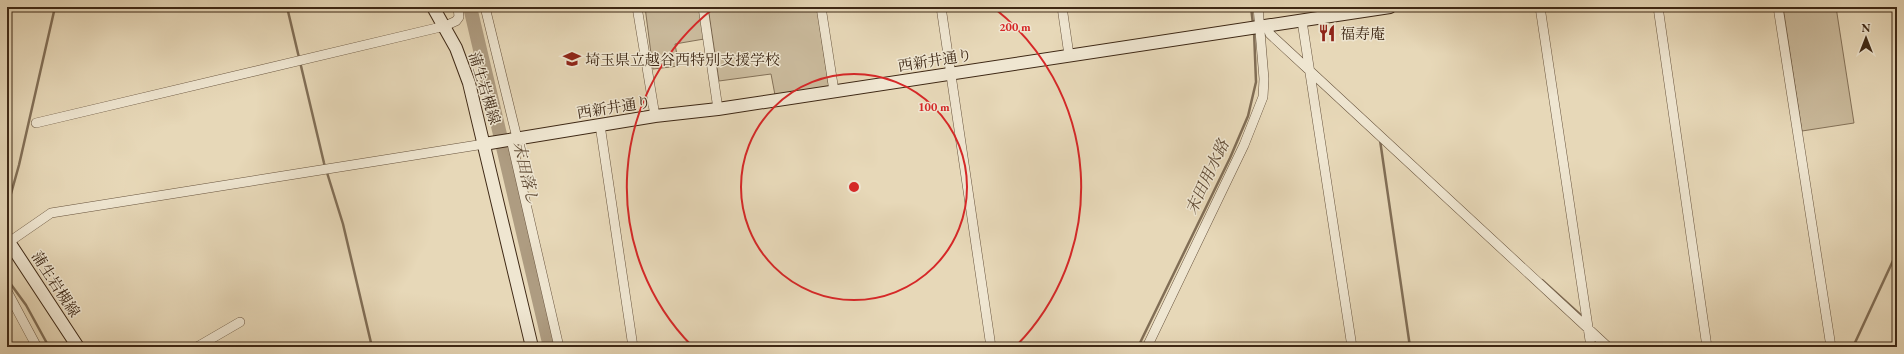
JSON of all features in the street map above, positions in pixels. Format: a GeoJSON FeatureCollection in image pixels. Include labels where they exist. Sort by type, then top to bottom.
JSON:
{"type":"FeatureCollection","features":[{"type":"Feature","properties":{"kind":"street","name":"蒲生岩槻線"},"geometry":{"type":"LineString","coordinates":[[433,7],[445,26],[464,66],[532,347]]}},
{"type":"Feature","properties":{"kind":"street"},"geometry":{"type":"LineString","coordinates":[[36,123],[445,26],[459,18],[458,7]]}},
{"type":"Feature","properties":{"kind":"street"},"geometry":{"type":"LineString","coordinates":[[485,7],[559,347]]}},
{"type":"Feature","properties":{"kind":"street"},"geometry":{"type":"LineString","coordinates":[[638,7],[655,116]]}},
{"type":"Feature","properties":{"kind":"street"},"geometry":{"type":"LineString","coordinates":[[703,7],[718,109]]}},
{"type":"Feature","properties":{"kind":"street"},"geometry":{"type":"LineString","coordinates":[[821,7],[834,91]]}},
{"type":"Feature","properties":{"kind":"street"},"geometry":{"type":"LineString","coordinates":[[941,7],[991,347]]}},
{"type":"Feature","properties":{"kind":"street"},"geometry":{"type":"LineString","coordinates":[[1062,7],[1069,55]]}},
{"type":"Feature","properties":{"kind":"street"},"geometry":{"type":"LineString","coordinates":[[1147,347],[1244,145],[1263,97],[1263,27],[1258,7]]}},
{"type":"Feature","properties":{"kind":"street","name":"西新井通り"},"geometry":{"type":"LineString","coordinates":[[484,144],[655,116],[718,109],[1390,7]]}},
{"type":"Feature","properties":{"kind":"street"},"geometry":{"type":"LineString","coordinates":[[1540,7],[1591,347]]}},
{"type":"Feature","properties":{"kind":"street"},"geometry":{"type":"LineString","coordinates":[[1658,7],[1707,347]]}},
{"type":"Feature","properties":{"kind":"street"},"geometry":{"type":"LineString","coordinates":[[1778,7],[1831,347]]}},
{"type":"Feature","properties":{"kind":"street"},"geometry":{"type":"LineString","coordinates":[[1302,21],[1352,347]]}},
{"type":"Feature","properties":{"kind":"street"},"geometry":{"type":"LineString","coordinates":[[1263,27],[1608,347]]}},
{"type":"Feature","properties":{"kind":"street"},"geometry":{"type":"LineString","coordinates":[[600,125],[633,347]]}},
{"type":"Feature","properties":{"kind":"street"},"geometry":{"type":"LineString","coordinates":[[8,240],[51,213],[484,144]]}},
{"type":"Feature","properties":{"kind":"street","name":"蒲生岩槻線"},"geometry":{"type":"LineString","coordinates":[[8,240],[78,347]]}},
{"type":"Feature","properties":{"kind":"street"},"geometry":{"type":"LineString","coordinates":[[7,291],[37,347]]}},
{"type":"Feature","properties":{"kind":"street"},"geometry":{"type":"LineString","coordinates":[[197,347],[240,322]]}},
{"type":"Feature","properties":{"kind":"shaded area"},"geometry":{"type":"Polygon","coordinates":[[[645,7],[699,7],[704,39],[675,44],[679,66],[653,69],[645,7]]]}},
{"type":"Feature","properties":{"kind":"shaded area"},"geometry":{"type":"Polygon","coordinates":[[[708,7],[817,7],[829,87],[775,95],[771,74],[719,81],[708,7]]]}},
{"type":"Feature","properties":{"kind":"shaded area"},"geometry":{"type":"Polygon","coordinates":[[[1783,7],[1836,7],[1854,123],[1802,131],[1783,7]]]}},
{"type":"Feature","properties":{"kind":"waterway"},"geometry":{"type":"LineString","coordinates":[[7,208],[19,165],[55,7]]}},
{"type":"Feature","properties":{"kind":"waterway"},"geometry":{"type":"LineString","coordinates":[[287,7],[324,163],[343,224],[372,347]]}},
{"type":"Feature","properties":{"kind":"waterway","name":"末田落し"},"geometry":{"type":"LineString","coordinates":[[470,7],[550,347]]}},
{"type":"Feature","properties":{"kind":"waterway","name":"末田用水路"},"geometry":{"type":"LineString","coordinates":[[1251,7],[1253,24]]}},
{"type":"Feature","properties":{"kind":"waterway"},"geometry":{"type":"LineString","coordinates":[[1895,7],[1897,13]]}},
{"type":"Feature","properties":{"kind":"waterway","name":"末田用水路"},"geometry":{"type":"LineString","coordinates":[[1138,347],[1230,158],[1248,116],[1256,82],[1254,31]]}},
{"type":"Feature","properties":{"kind":"waterway"},"geometry":{"type":"LineString","coordinates":[[1380,140],[1410,347]]}},
{"type":"Feature","properties":{"kind":"waterway"},"geometry":{"type":"LineString","coordinates":[[1853,347],[1897,252]]}},
{"type":"Feature","properties":{"kind":"waterway"},"geometry":{"type":"LineString","coordinates":[[7,279],[26,305],[49,347]]}},
{"type":"Feature","properties":{"kind":"waterway"},"geometry":{"type":"LineString","coordinates":[[1542,280],[1584,318]]}},
{"type":"Feature","properties":{"kind":"place","name":"福寿庵"},"geometry":{"type":"Point","coordinates":[1327,33]}},
{"type":"Feature","properties":{"kind":"place","name":"埼玉県立越谷西特別支援学校"},"geometry":{"type":"Point","coordinates":[572,59]}}]}
